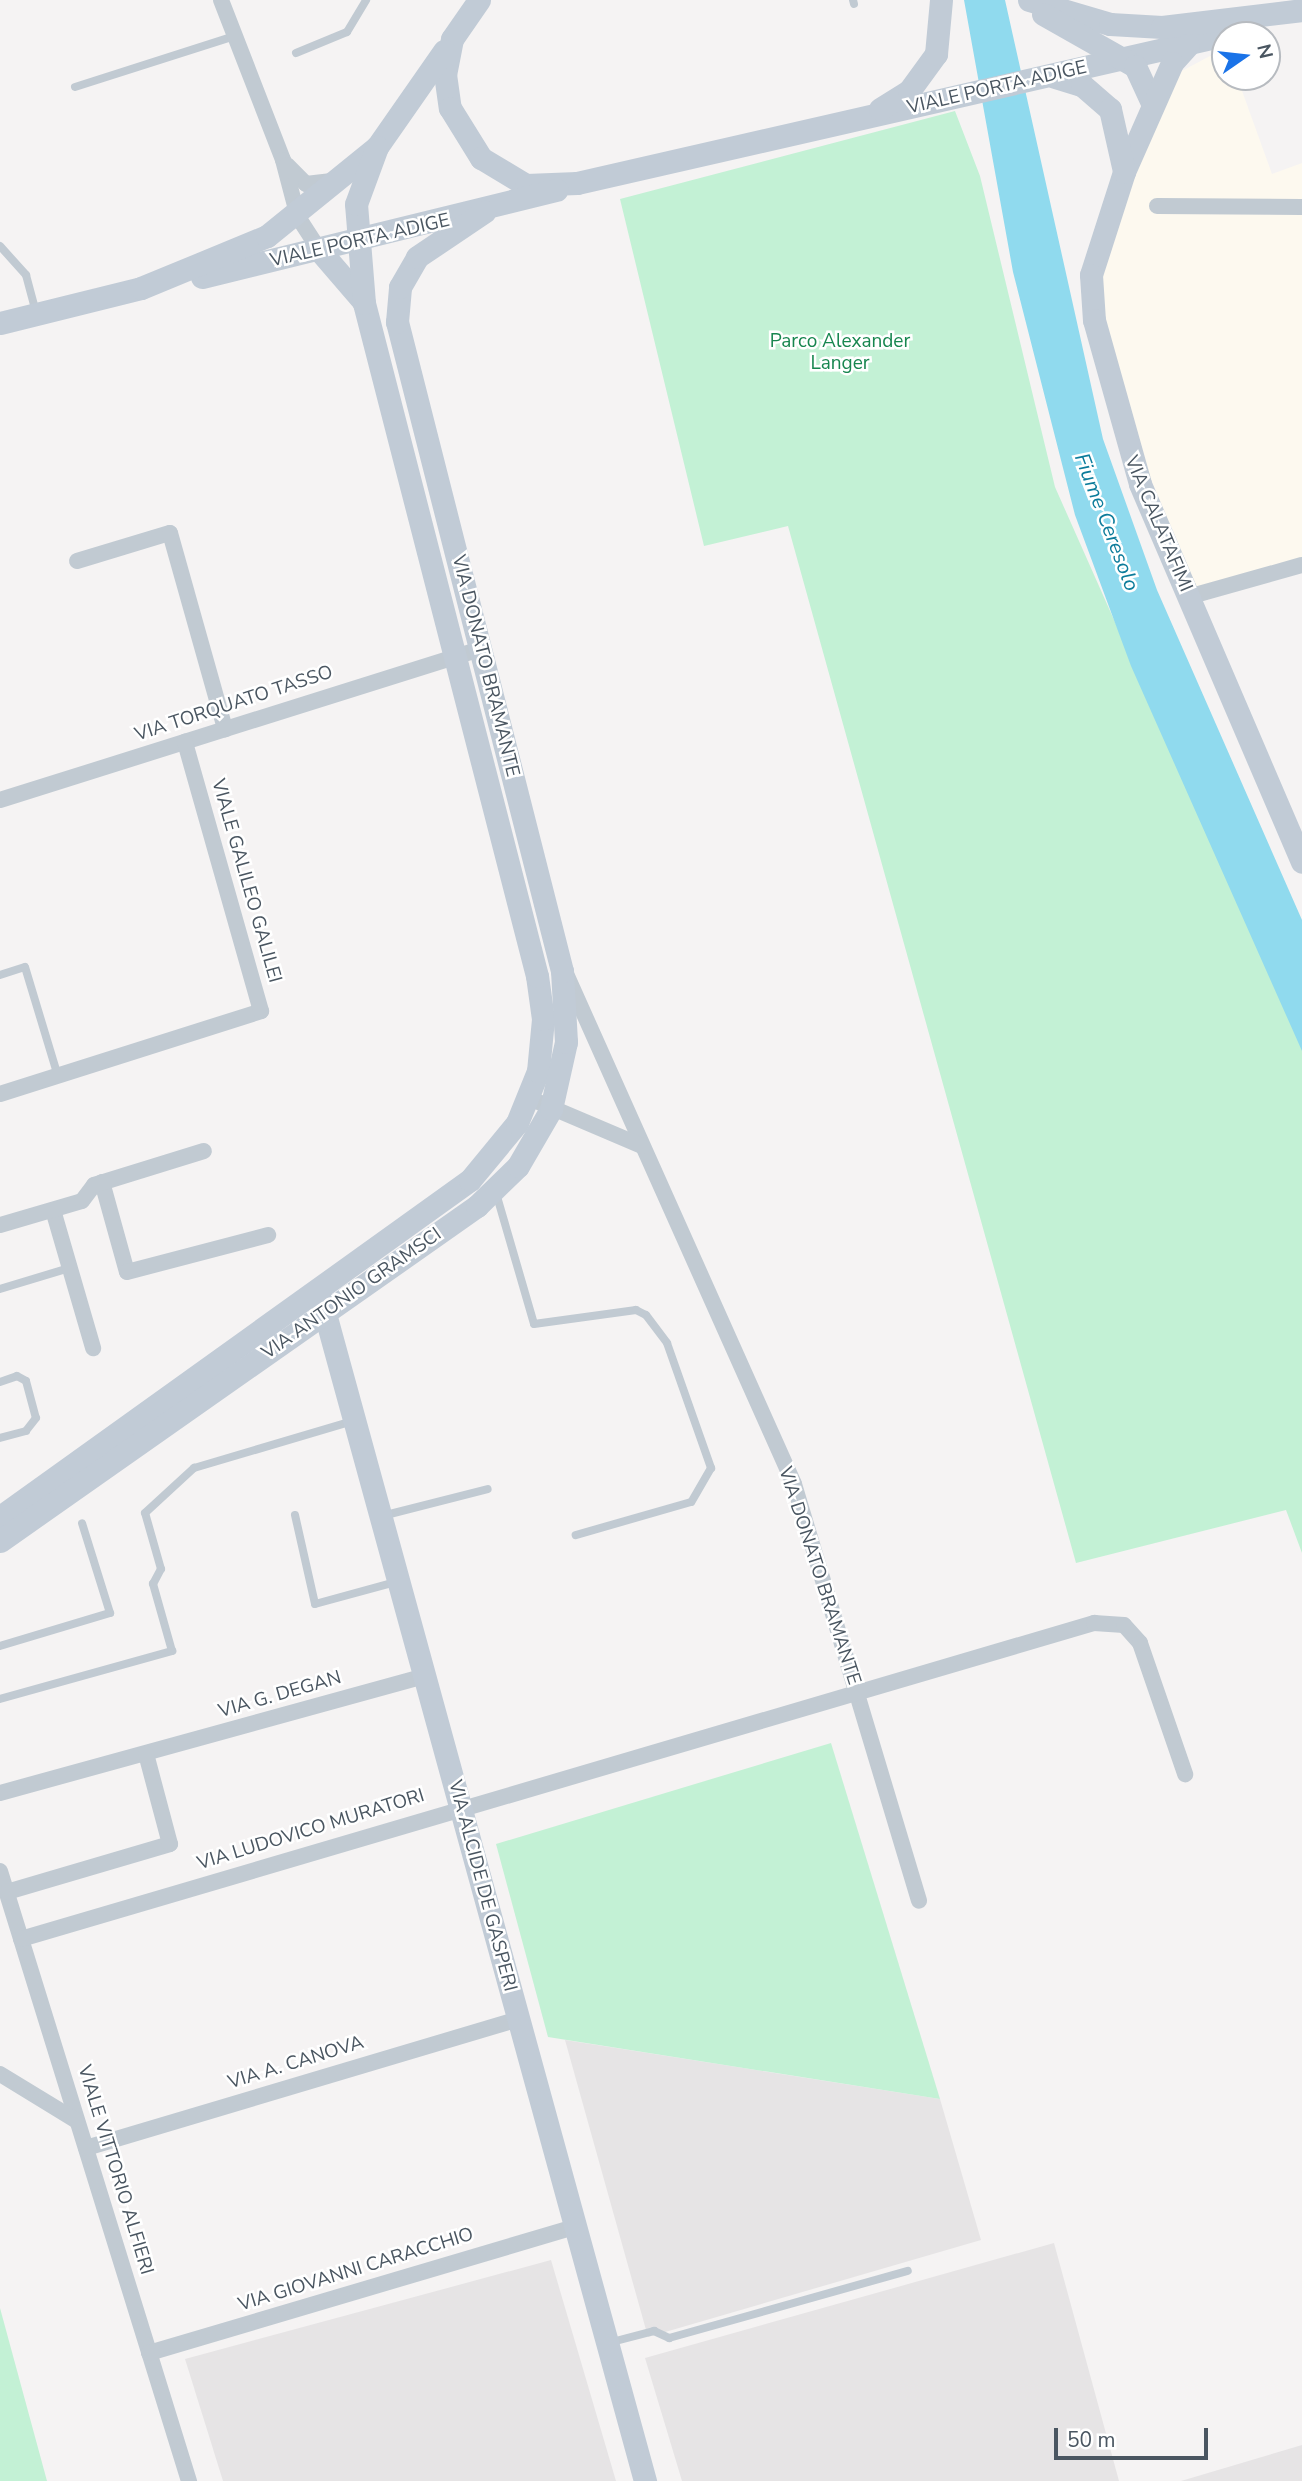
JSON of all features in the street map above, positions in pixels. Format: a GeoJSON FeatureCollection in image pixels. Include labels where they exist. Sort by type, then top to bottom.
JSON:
{"type":"FeatureCollection","features":[{"type":"Feature","properties":{"kind":"street"},"geometry":{"type":"LineString","coordinates":[[221,0],[283,160],[298,217],[320,251],[364,303]]}},
{"type":"Feature","properties":{"kind":"street","name":"VIALE PORTA ADIGE"},"geometry":{"type":"LineString","coordinates":[[141,288],[220,259],[298,217],[377,147],[479,0]]}},
{"type":"Feature","properties":{"kind":"street","name":"VIALE PORTA ADIGE"},"geometry":{"type":"LineString","coordinates":[[871,114],[909,91],[927,69],[941,40],[941,0]]}},
{"type":"Feature","properties":{"kind":"street","name":"VIALE PORTA ADIGE"},"geometry":{"type":"LineString","coordinates":[[1023,0],[1122,59]]}},
{"type":"Feature","properties":{"kind":"street","name":"VIALE PORTA ADIGE"},"geometry":{"type":"LineString","coordinates":[[1030,0],[1128,26],[1270,18]]}},
{"type":"Feature","properties":{"kind":"street","name":"VIALE PORTA ADIGE"},"geometry":{"type":"LineString","coordinates":[[1262,21],[1302,10]]}},
{"type":"Feature","properties":{"kind":"street","name":"VIALE PORTA ADIGE"},"geometry":{"type":"LineString","coordinates":[[452,39],[445,74],[450,108],[481,158],[526,185],[577,183]]}},
{"type":"Feature","properties":{"kind":"street","name":"VIALE PORTA ADIGE"},"geometry":{"type":"LineString","coordinates":[[0,323],[141,288],[320,251],[484,212],[577,183],[1211,39]]}},
{"type":"Feature","properties":{"kind":"street","name":"VIA CALATAFIMI"},"geometry":{"type":"LineString","coordinates":[[1188,45],[1152,103],[1124,172],[1091,275],[1094,320],[1122,436],[1302,862]]}},
{"type":"Feature","properties":{"kind":"street"},"geometry":{"type":"LineString","coordinates":[[1122,59],[1140,70],[1152,103]]}},
{"type":"Feature","properties":{"kind":"street"},"geometry":{"type":"LineString","coordinates":[[1052,76],[1082,85],[1110,109],[1124,172]]}},
{"type":"Feature","properties":{"kind":"street","name":"VIA DONATO BRAMANTE"},"geometry":{"type":"LineString","coordinates":[[377,147],[357,190],[364,303],[537,976]]}},
{"type":"Feature","properties":{"kind":"street"},"geometry":{"type":"LineString","coordinates":[[283,160],[306,184],[340,178]]}},
{"type":"Feature","properties":{"kind":"street"},"geometry":{"type":"LineString","coordinates":[[1157,206],[1302,206]]}},
{"type":"Feature","properties":{"kind":"street","name":"VIA DONATO BRAMANTE"},"geometry":{"type":"LineString","coordinates":[[484,212],[417,257],[400,287],[397,312],[559,958],[794,1484],[919,1901]]}},
{"type":"Feature","properties":{"kind":"street"},"geometry":{"type":"LineString","coordinates":[[77,561],[170,533],[225,729]]}},
{"type":"Feature","properties":{"kind":"street"},"geometry":{"type":"LineString","coordinates":[[1188,597],[1302,565]]}},
{"type":"Feature","properties":{"kind":"street","name":"VIA TORQUATO TASSO"},"geometry":{"type":"LineString","coordinates":[[0,800],[480,649]]}},
{"type":"Feature","properties":{"kind":"street","name":"VIALE GALILEO GALILEI"},"geometry":{"type":"LineString","coordinates":[[0,1094],[261,1011],[185,742]]}},
{"type":"Feature","properties":{"kind":"street","name":"VIA ANTONIO GRAMSCI"},"geometry":{"type":"LineString","coordinates":[[0,1517],[495,1190],[551,1109],[566,1042],[559,958]]}},
{"type":"Feature","properties":{"kind":"street","name":"VIA ANTONIO GRAMSCI"},"geometry":{"type":"LineString","coordinates":[[0,1541],[322,1303],[476,1175],[529,1098],[542,1046],[537,976]]}},
{"type":"Feature","properties":{"kind":"street"},"geometry":{"type":"LineString","coordinates":[[529,1098],[642,1146]]}},
{"type":"Feature","properties":{"kind":"street"},"geometry":{"type":"LineString","coordinates":[[0,1225],[82,1201],[102,1182],[204,1151]]}},
{"type":"Feature","properties":{"kind":"street"},"geometry":{"type":"LineString","coordinates":[[102,1182],[127,1272],[268,1235]]}},
{"type":"Feature","properties":{"kind":"street"},"geometry":{"type":"LineString","coordinates":[[53,1210],[93,1348]]}},
{"type":"Feature","properties":{"kind":"street","name":"VIA ALCIDE DE GASPERI"},"geometry":{"type":"LineString","coordinates":[[322,1303],[645,2481]]}},
{"type":"Feature","properties":{"kind":"street","name":"VIA LUDOVICO MURATORI"},"geometry":{"type":"LineString","coordinates":[[21,1938],[855,1689],[1094,1623],[1124,1625],[1140,1643],[1185,1774]]}},
{"type":"Feature","properties":{"kind":"street","name":"VIA G. DEGAN"},"geometry":{"type":"LineString","coordinates":[[0,1793],[426,1676]]}},
{"type":"Feature","properties":{"kind":"street"},"geometry":{"type":"LineString","coordinates":[[7,1892],[170,1844],[146,1754]]}},
{"type":"Feature","properties":{"kind":"street","name":"VIALE VITTORIO ALFIERI"},"geometry":{"type":"LineString","coordinates":[[0,1871],[7,1892],[8,1921],[21,1938],[189,2481]]}},
{"type":"Feature","properties":{"kind":"street","name":"VIA A. CANOVA"},"geometry":{"type":"LineString","coordinates":[[86,2148],[519,2019]]}},
{"type":"Feature","properties":{"kind":"street"},"geometry":{"type":"LineString","coordinates":[[0,2074],[77,2121]]}},
{"type":"Feature","properties":{"kind":"street","name":"VIA GIOVANNI CARACCHIO"},"geometry":{"type":"LineString","coordinates":[[149,2353],[575,2227]]}},
{"type":"Feature","properties":{"kind":"lane"},"geometry":{"type":"LineString","coordinates":[[296,53],[347,32],[366,0]]}},
{"type":"Feature","properties":{"kind":"lane"},"geometry":{"type":"LineString","coordinates":[[75,87],[235,36]]}},
{"type":"Feature","properties":{"kind":"lane"},"geometry":{"type":"LineString","coordinates":[[0,246],[26,275],[37,315]]}},
{"type":"Feature","properties":{"kind":"lane"},"geometry":{"type":"LineString","coordinates":[[0,975],[25,967],[58,1076]]}},
{"type":"Feature","properties":{"kind":"lane"},"geometry":{"type":"LineString","coordinates":[[495,1190],[534,1324],[636,1310],[646,1315],[667,1343],[711,1468],[691,1503],[576,1535]]}},
{"type":"Feature","properties":{"kind":"lane"},"geometry":{"type":"LineString","coordinates":[[0,1289],[69,1268]]}},
{"type":"Feature","properties":{"kind":"lane"},"geometry":{"type":"LineString","coordinates":[[0,1382],[17,1376],[26,1381],[36,1418],[26,1431],[0,1438]]}},
{"type":"Feature","properties":{"kind":"lane"},"geometry":{"type":"LineString","coordinates":[[0,1699],[172,1651],[153,1584],[162,1570],[145,1513],[194,1468],[355,1420]]}},
{"type":"Feature","properties":{"kind":"lane"},"geometry":{"type":"LineString","coordinates":[[381,1517],[488,1489]]}},
{"type":"Feature","properties":{"kind":"lane"},"geometry":{"type":"LineString","coordinates":[[295,1515],[315,1604],[399,1581]]}},
{"type":"Feature","properties":{"kind":"lane"},"geometry":{"type":"LineString","coordinates":[[0,1646],[110,1613],[82,1523]]}},
{"type":"Feature","properties":{"kind":"lane"},"geometry":{"type":"LineString","coordinates":[[607,2343],[654,2332],[669,2338],[908,2271]]}},
{"type":"Feature","properties":{"kind":"shaded area"},"geometry":{"type":"Polygon","coordinates":[[[1211,55],[1211,91],[1242,91],[1272,174],[1302,163],[1302,562],[1195,600],[1118,395],[1099,316],[1106,233],[1163,81],[1211,55]]]}},
{"type":"Feature","properties":{"kind":"shaded area"},"geometry":{"type":"Polygon","coordinates":[[[565,2040],[940,2099],[981,2240],[648,2337],[565,2040]]]}},
{"type":"Feature","properties":{"kind":"shaded area"},"geometry":{"type":"Polygon","coordinates":[[[1054,2243],[1119,2481],[682,2481],[645,2358],[1054,2243]]]}},
{"type":"Feature","properties":{"kind":"shaded area"},"geometry":{"type":"Polygon","coordinates":[[[551,2260],[616,2481],[223,2481],[185,2359],[551,2260]]]}},
{"type":"Feature","properties":{"kind":"shaded area"},"geometry":{"type":"Polygon","coordinates":[[[1302,2445],[1302,2481],[1181,2481],[1302,2445]]]}},
{"type":"Feature","properties":{"kind":"green space","name":"Parco Alexander Langer"},"geometry":{"type":"Polygon","coordinates":[[[955,111],[980,176],[1055,487],[1302,1043],[1302,1553],[1286,1510],[1076,1563],[788,526],[704,546],[620,199],[955,111]]]}},
{"type":"Feature","properties":{"kind":"green space"},"geometry":{"type":"Polygon","coordinates":[[[831,1743],[940,2099],[548,2037],[496,1844],[831,1743]]]}},
{"type":"Feature","properties":{"kind":"green space"},"geometry":{"type":"Polygon","coordinates":[[[0,2308],[47,2481],[0,2481],[0,2308]]]}},
{"type":"Feature","properties":{"kind":"water","name":"Fiume Ceresolo"},"geometry":{"type":"Polygon","coordinates":[[[964,0],[1005,0],[1103,439],[1157,590],[1302,920],[1302,1051],[1131,666],[1075,515],[1013,272],[964,0]]]}}]}
